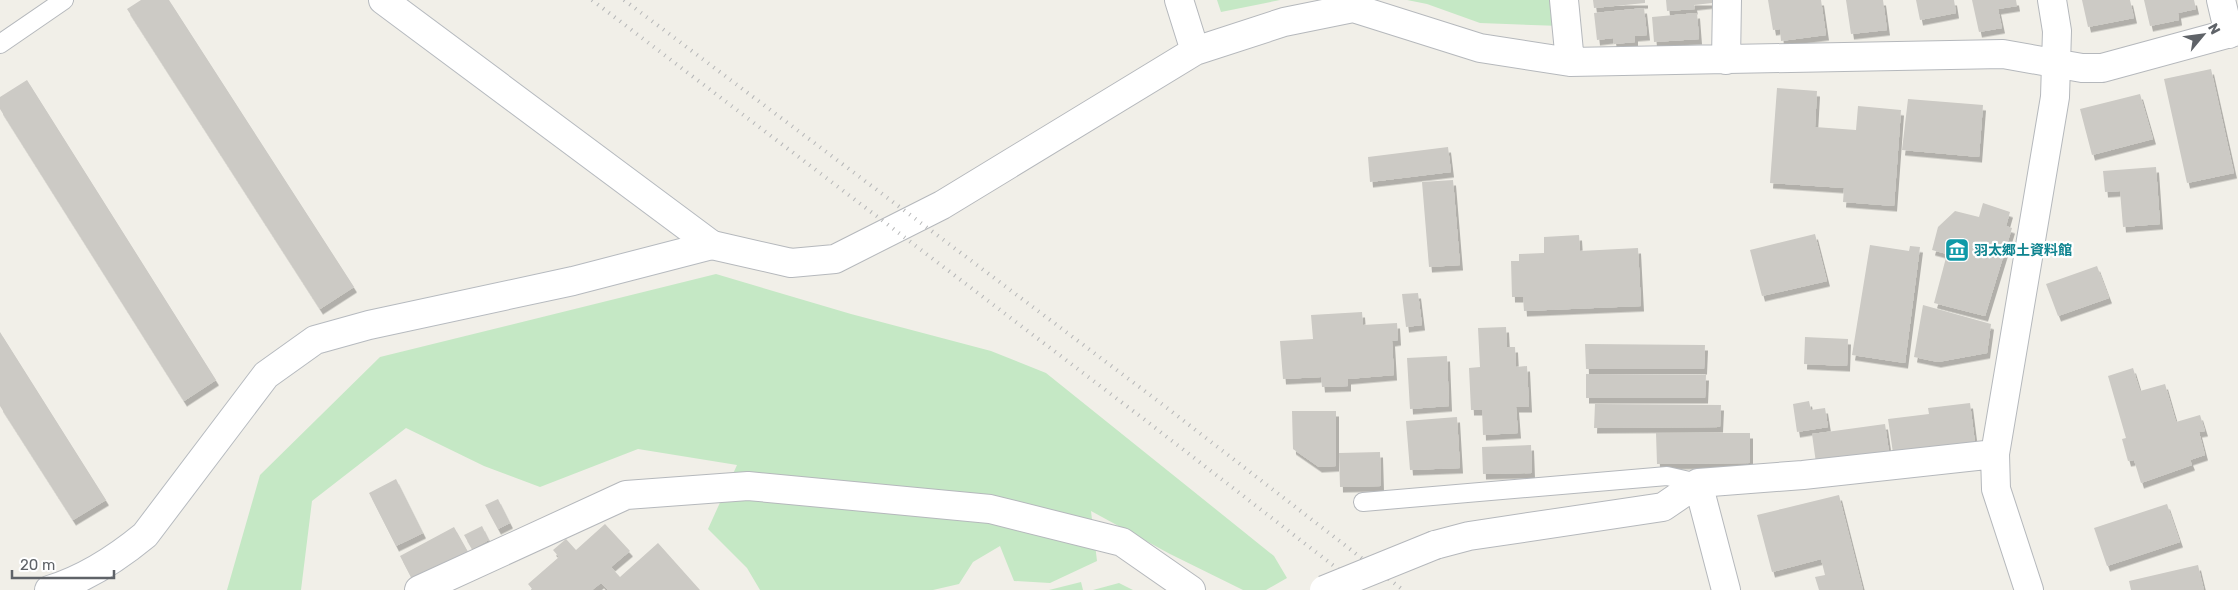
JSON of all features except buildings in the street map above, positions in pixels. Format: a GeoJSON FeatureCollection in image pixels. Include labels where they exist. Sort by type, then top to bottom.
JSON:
{"type":"FeatureCollection","features":[{"type":"Feature","properties":{"kind":"street"},"geometry":{"type":"LineString","coordinates":[[383,0],[712,245],[791,263],[836,258],[942,205],[1195,51],[1284,22],[1353,8],[1480,48],[1570,62],[2003,54],[2057,64],[2102,68],[2234,33],[2221,0]]}},
{"type":"Feature","properties":{"kind":"street"},"geometry":{"type":"LineString","coordinates":[[1179,0],[1195,51]]}},
{"type":"Feature","properties":{"kind":"street"},"geometry":{"type":"LineString","coordinates":[[1564,0],[1570,62]]}},
{"type":"Feature","properties":{"kind":"street"},"geometry":{"type":"LineString","coordinates":[[1726,60],[1727,0]]}},
{"type":"Feature","properties":{"kind":"street"},"geometry":{"type":"LineString","coordinates":[[2029,590],[1996,489],[1995,454],[2054,97],[2057,64],[2056,31],[2052,0]]}},
{"type":"Feature","properties":{"kind":"street"},"geometry":{"type":"LineString","coordinates":[[49,590],[74,583],[120,556],[145,535],[266,375],[315,340],[370,325],[573,281],[712,245]]}},
{"type":"Feature","properties":{"kind":"street"},"geometry":{"type":"LineString","coordinates":[[1324,590],[1435,546],[1469,536],[1663,507],[1698,483],[1803,475],[1995,454]]}},
{"type":"Feature","properties":{"kind":"street"},"geometry":{"type":"LineString","coordinates":[[1698,483],[1726,590]]}},
{"type":"Feature","properties":{"kind":"street"},"geometry":{"type":"LineString","coordinates":[[419,590],[626,495],[748,486],[990,509],[1122,542],[1191,590]]}},
{"type":"Feature","properties":{"kind":"lane"},"geometry":{"type":"LineString","coordinates":[[0,44],[64,0]]}},
{"type":"Feature","properties":{"kind":"lane"},"geometry":{"type":"LineString","coordinates":[[1363,502],[1667,476],[1698,483]]}},
{"type":"Feature","properties":{"kind":"green space"},"geometry":{"type":"Polygon","coordinates":[[[1217,0],[1280,0],[1221,12],[1217,0]]]}},
{"type":"Feature","properties":{"kind":"green space"},"geometry":{"type":"Polygon","coordinates":[[[1407,0],[1556,0],[1561,26],[1480,23],[1427,4],[1407,0]]]}},
{"type":"Feature","properties":{"kind":"green space"},"geometry":{"type":"Polygon","coordinates":[[[716,274],[851,314],[991,351],[1046,373],[1274,556],[1287,578],[1266,590],[1243,590],[1170,554],[1091,511],[1097,561],[1050,583],[1014,581],[1000,546],[973,562],[959,584],[933,590],[760,590],[747,568],[708,529],[737,465],[638,449],[540,487],[484,466],[406,428],[312,501],[301,590],[227,590],[260,475],[380,357],[716,274]]]}},
{"type":"Feature","properties":{"kind":"green space"},"geometry":{"type":"Polygon","coordinates":[[[1081,582],[1083,590],[1049,590],[1081,582]]]}},
{"type":"Feature","properties":{"kind":"green space"},"geometry":{"type":"Polygon","coordinates":[[[1119,583],[1133,590],[1093,590],[1119,583]]]}},
{"type":"Feature","properties":{"kind":"railway"},"geometry":{"type":"LineString","coordinates":[[592,0],[1145,420],[1365,590]]}},
{"type":"Feature","properties":{"kind":"railway"},"geometry":{"type":"LineString","coordinates":[[624,0],[1158,401],[1403,590]]}},
{"type":"Feature","properties":{"kind":"place","name":"羽太郷土資料館"},"geometry":{"type":"Point","coordinates":[1957,250]}}]}
